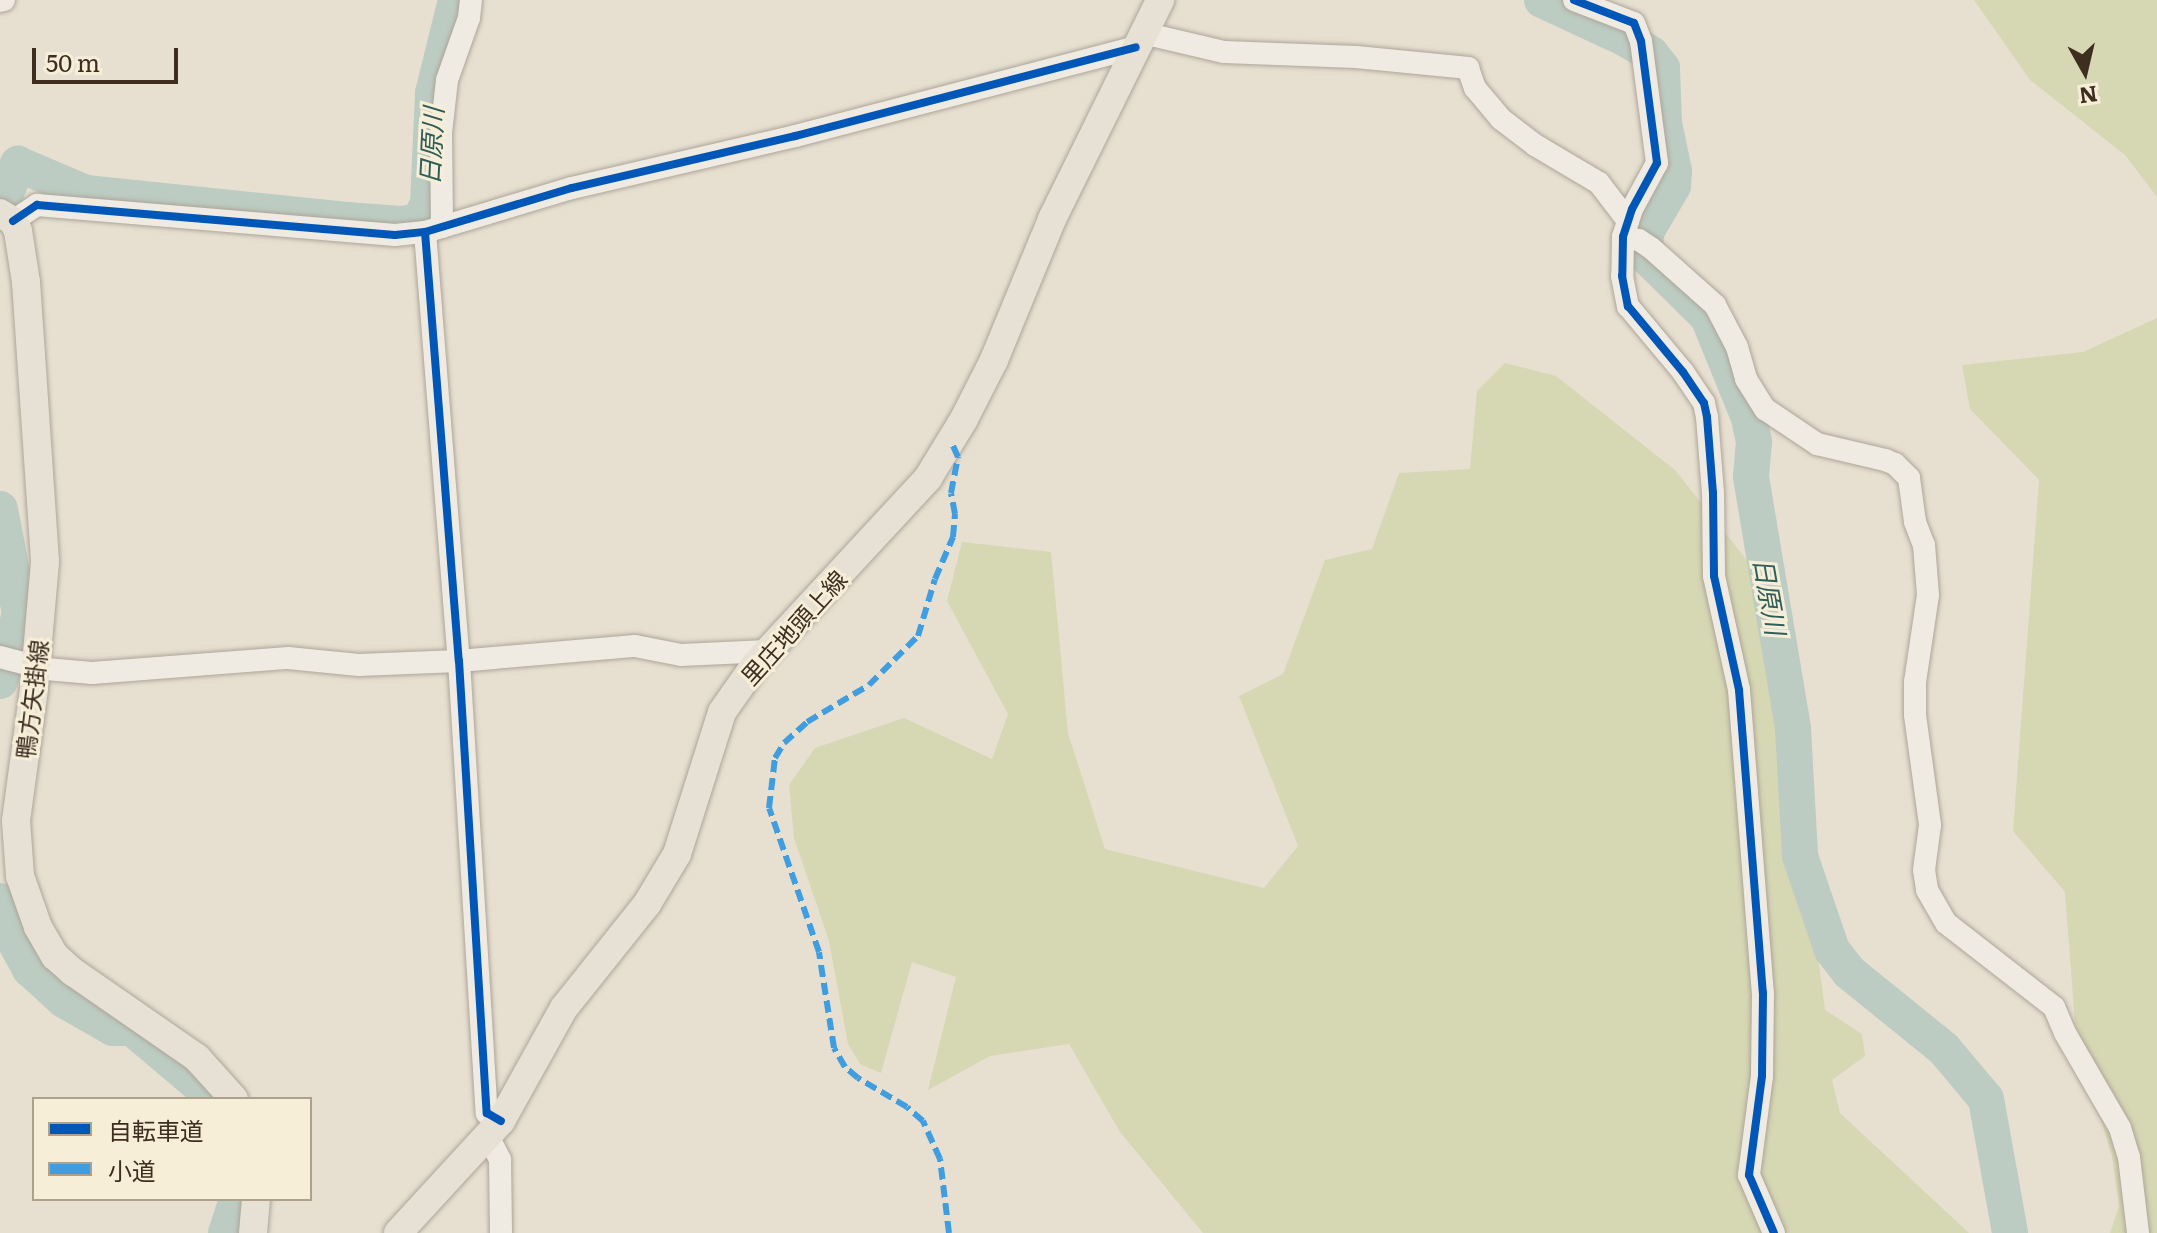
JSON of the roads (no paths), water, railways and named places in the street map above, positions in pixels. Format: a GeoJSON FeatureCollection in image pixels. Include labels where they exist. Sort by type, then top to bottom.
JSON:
{"type":"FeatureCollection","features":[{"type":"Feature","properties":{"kind":"main road","name":"里庄地頭上線"},"geometry":{"type":"LineString","coordinates":[[398,1233],[494,1129],[564,1008],[647,904],[677,854],[722,712],[768,651],[928,478],[958,430],[994,360],[1052,219],[1160,0]]}},
{"type":"Feature","properties":{"kind":"main road","name":"鴨方矢掛線"},"geometry":{"type":"LineString","coordinates":[[6,217],[18,231],[26,282],[45,562],[31,665],[16,821],[20,876],[38,927],[55,956],[73,972],[197,1058],[232,1097]]}},
{"type":"Feature","properties":{"kind":"main road"},"geometry":{"type":"LineString","coordinates":[[253,1233],[256,1201]]}},
{"type":"Feature","properties":{"kind":"street"},"geometry":{"type":"LineString","coordinates":[[471,0],[469,18],[450,63],[433,229],[487,1113],[494,1129],[500,1160],[501,1233]]}},
{"type":"Feature","properties":{"kind":"street"},"geometry":{"type":"LineString","coordinates":[[1574,0],[1634,23],[1643,51],[1657,163],[1622,276],[1628,306],[1683,372],[1704,403],[1707,417],[1714,576],[1739,690],[1763,993],[1762,1076],[1749,1175],[1774,1233]]}},
{"type":"Feature","properties":{"kind":"street"},"geometry":{"type":"LineString","coordinates":[[6,217],[37,205],[395,235],[433,229],[572,188],[795,136],[1139,40],[1224,52],[1356,57],[1468,68],[1475,88],[1501,119],[1535,145],[1599,183],[1636,236],[1715,305],[1737,347],[1746,379],[1765,409],[1817,444],[1885,460],[1909,478],[1915,522],[1924,545],[1928,595],[1915,682],[1915,715],[1930,825],[1924,870],[1927,890],[1946,923],[2054,1007],[2065,1033],[2120,1128],[2129,1157],[2138,1233]]}},
{"type":"Feature","properties":{"kind":"street"},"geometry":{"type":"LineString","coordinates":[[0,657],[31,665],[92,673],[288,658],[359,665],[459,661],[635,646],[681,655],[768,651]]}},
{"type":"Feature","properties":{"kind":"waterway","name":"日原川"},"geometry":{"type":"LineString","coordinates":[[18,164],[86,193],[347,220],[401,224],[419,221],[428,204],[433,93],[456,0]]}},
{"type":"Feature","properties":{"kind":"waterway","name":"日原川"},"geometry":{"type":"LineString","coordinates":[[1542,0],[1626,39],[1651,54],[1662,68],[1664,123],[1674,171],[1673,186],[1646,232],[1645,255],[1708,317],[1749,418],[1754,442],[1751,477],[1793,729],[1800,856],[1832,950],[1849,972],[1944,1049],[1986,1099],[2010,1233]]}},
{"type":"Feature","properties":{"kind":"waterway"},"geometry":{"type":"LineString","coordinates":[[0,208],[18,164]]}},
{"type":"Feature","properties":{"kind":"waterway"},"geometry":{"type":"LineString","coordinates":[[0,509],[20,614],[0,681]]}},
{"type":"Feature","properties":{"kind":"waterway"},"geometry":{"type":"LineString","coordinates":[[0,901],[7,927],[30,969],[64,1000],[113,1028],[132,1028],[214,1097]]}},
{"type":"Feature","properties":{"kind":"waterway"},"geometry":{"type":"LineString","coordinates":[[226,1233],[236,1201]]}}]}
